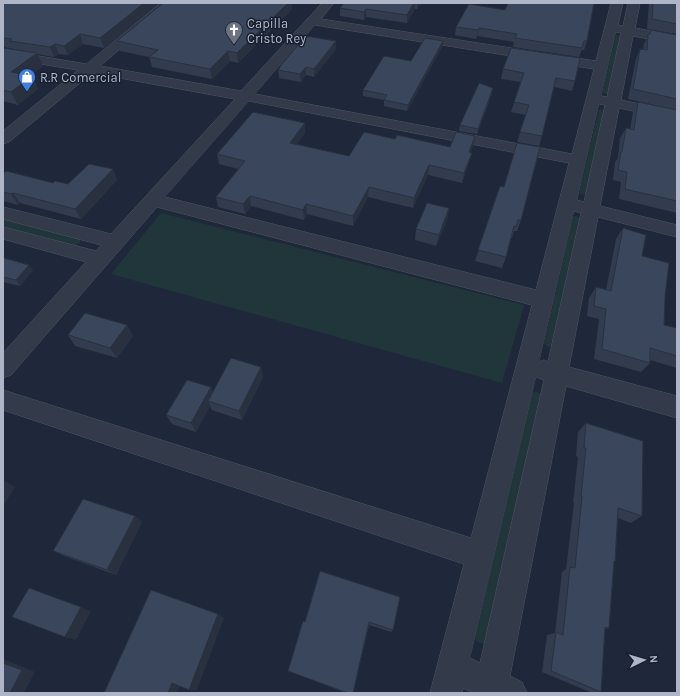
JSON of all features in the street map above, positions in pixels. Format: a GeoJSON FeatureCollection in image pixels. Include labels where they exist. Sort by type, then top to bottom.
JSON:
{"type":"FeatureCollection","features":[{"type":"Feature","properties":{"kind":"street"},"geometry":{"type":"LineString","coordinates":[[3,139],[168,3]]}},
{"type":"Feature","properties":{"kind":"street"},"geometry":{"type":"LineString","coordinates":[[3,368],[328,3]]}},
{"type":"Feature","properties":{"kind":"street"},"geometry":{"type":"LineString","coordinates":[[617,3],[619,30],[603,101],[591,209],[557,373],[497,690],[450,680],[578,160],[603,101],[601,66],[619,30],[634,3]]}},
{"type":"Feature","properties":{"kind":"street"},"geometry":{"type":"LineString","coordinates":[[312,21],[601,66]]}},
{"type":"Feature","properties":{"kind":"street"},"geometry":{"type":"LineString","coordinates":[[619,30],[677,40]]}},
{"type":"Feature","properties":{"kind":"street"},"geometry":{"type":"LineString","coordinates":[[3,54],[245,96],[578,160]]}},
{"type":"Feature","properties":{"kind":"street"},"geometry":{"type":"LineString","coordinates":[[603,101],[677,116]]}},
{"type":"Feature","properties":{"kind":"street"},"geometry":{"type":"LineString","coordinates":[[153,200],[543,300]]}},
{"type":"Feature","properties":{"kind":"street"},"geometry":{"type":"LineString","coordinates":[[567,204],[677,231]]}},
{"type":"Feature","properties":{"kind":"street"},"geometry":{"type":"LineString","coordinates":[[3,213],[116,242]]}},
{"type":"Feature","properties":{"kind":"street"},"geometry":{"type":"LineString","coordinates":[[3,233],[100,259]]}},
{"type":"Feature","properties":{"kind":"street"},"geometry":{"type":"LineString","coordinates":[[527,365],[677,407]]}},
{"type":"Feature","properties":{"kind":"street"},"geometry":{"type":"LineString","coordinates":[[3,400],[480,555]]}},
{"type":"Feature","properties":{"kind":"green space"},"geometry":{"type":"Polygon","coordinates":[[[616,35],[621,36],[608,94],[602,93],[616,35]]]}},
{"type":"Feature","properties":{"kind":"green space"},"geometry":{"type":"Polygon","coordinates":[[[599,109],[604,110],[586,194],[583,195],[579,193],[599,109]]]}},
{"type":"Feature","properties":{"kind":"green space"},"geometry":{"type":"Polygon","coordinates":[[[161,213],[524,305],[502,383],[111,274],[161,213]]]}},
{"type":"Feature","properties":{"kind":"green space"},"geometry":{"type":"Polygon","coordinates":[[[576,216],[581,219],[552,346],[549,347],[544,343],[573,217],[576,216]]]}},
{"type":"Feature","properties":{"kind":"green space"},"geometry":{"type":"Polygon","coordinates":[[[3,219],[80,239],[80,242],[75,246],[3,228],[3,219]]]}},
{"type":"Feature","properties":{"kind":"green space"},"geometry":{"type":"Polygon","coordinates":[[[536,392],[541,394],[485,644],[477,642],[475,638],[532,393],[536,392]]]}},
{"type":"Feature","properties":{"kind":"building"},"geometry":{"type":"Polygon","coordinates":[[[3,3],[144,3],[100,38],[80,34],[64,46],[55,44],[50,47],[10,41],[12,39],[3,38],[3,3]]]}},
{"type":"Feature","properties":{"kind":"building"},"geometry":{"type":"Polygon","coordinates":[[[163,3],[288,3],[237,53],[228,51],[210,69],[149,57],[158,50],[117,41],[163,3]]]}},
{"type":"Feature","properties":{"kind":"building"},"geometry":{"type":"Polygon","coordinates":[[[344,3],[414,3],[407,15],[366,9],[364,12],[340,8],[344,3]]]}},
{"type":"Feature","properties":{"kind":"building"},"geometry":{"type":"Polygon","coordinates":[[[508,3],[594,3],[587,41],[584,41],[582,48],[515,38],[517,34],[479,28],[478,30],[456,27],[469,4],[505,10],[508,3]]]}},
{"type":"Feature","properties":{"kind":"building"},"geometry":{"type":"Polygon","coordinates":[[[653,3],[677,3],[677,24],[652,19],[653,3]]]}},
{"type":"Feature","properties":{"kind":"building"},"geometry":{"type":"Polygon","coordinates":[[[651,30],[677,35],[677,99],[633,89],[640,49],[647,50],[648,34],[650,34],[651,30]]]}},
{"type":"Feature","properties":{"kind":"building"},"geometry":{"type":"Polygon","coordinates":[[[306,36],[336,41],[314,69],[306,67],[300,74],[278,70],[282,64],[306,36]]]}},
{"type":"Feature","properties":{"kind":"building"},"geometry":{"type":"Polygon","coordinates":[[[425,38],[443,41],[408,105],[384,100],[387,95],[363,90],[384,56],[411,61],[425,38]]]}},
{"type":"Feature","properties":{"kind":"building"},"geometry":{"type":"Polygon","coordinates":[[[3,48],[37,53],[11,72],[32,76],[11,92],[3,90],[3,48]]]}},
{"type":"Feature","properties":{"kind":"building"},"geometry":{"type":"Polygon","coordinates":[[[511,48],[580,58],[575,81],[556,78],[542,136],[520,132],[529,105],[514,102],[524,73],[503,69],[511,48]]]}},
{"type":"Feature","properties":{"kind":"building"},"geometry":{"type":"Polygon","coordinates":[[[479,83],[493,88],[478,129],[460,125],[479,83]]]}},
{"type":"Feature","properties":{"kind":"building"},"geometry":{"type":"Polygon","coordinates":[[[638,102],[677,110],[677,201],[625,189],[627,172],[618,170],[626,128],[634,130],[638,102]]]}},
{"type":"Feature","properties":{"kind":"building"},"geometry":{"type":"Polygon","coordinates":[[[253,112],[305,123],[290,143],[349,156],[364,132],[395,139],[397,135],[450,147],[456,132],[475,136],[469,152],[472,153],[464,173],[429,165],[414,198],[369,187],[353,216],[306,204],[303,210],[250,196],[243,204],[216,197],[245,161],[217,154],[253,112]]]}},
{"type":"Feature","properties":{"kind":"building"},"geometry":{"type":"Polygon","coordinates":[[[517,143],[540,147],[521,220],[518,220],[516,227],[514,226],[506,257],[478,250],[500,186],[504,187],[517,143]]]}},
{"type":"Feature","properties":{"kind":"building"},"geometry":{"type":"Polygon","coordinates":[[[89,164],[113,169],[75,209],[13,193],[3,192],[3,174],[6,171],[53,183],[55,181],[68,184],[89,164]]]}},
{"type":"Feature","properties":{"kind":"building"},"geometry":{"type":"Polygon","coordinates":[[[427,203],[449,208],[439,235],[416,229],[427,203]]]}},
{"type":"Feature","properties":{"kind":"building"},"geometry":{"type":"Polygon","coordinates":[[[623,228],[646,235],[642,256],[669,263],[665,297],[664,325],[677,328],[677,356],[650,348],[650,363],[602,349],[606,309],[594,306],[596,287],[611,291],[623,228]]]}},
{"type":"Feature","properties":{"kind":"building"},"geometry":{"type":"Polygon","coordinates":[[[4,258],[29,265],[16,280],[3,277],[4,258]]]}},
{"type":"Feature","properties":{"kind":"building"},"geometry":{"type":"Polygon","coordinates":[[[85,313],[127,325],[110,348],[68,335],[85,313]]]}},
{"type":"Feature","properties":{"kind":"building"},"geometry":{"type":"Polygon","coordinates":[[[231,358],[261,367],[239,411],[208,401],[231,358]]]}},
{"type":"Feature","properties":{"kind":"building"},"geometry":{"type":"Polygon","coordinates":[[[187,380],[211,387],[191,423],[166,415],[187,380]]]}},
{"type":"Feature","properties":{"kind":"building"},"geometry":{"type":"Polygon","coordinates":[[[586,423],[643,441],[642,516],[618,508],[609,628],[605,627],[601,692],[551,671],[556,632],[563,635],[570,567],[575,568],[586,448],[584,448],[586,423]]]}},
{"type":"Feature","properties":{"kind":"building"},"geometry":{"type":"Polygon","coordinates":[[[83,499],[135,516],[107,570],[53,551],[83,499]]]}},
{"type":"Feature","properties":{"kind":"building"},"geometry":{"type":"Polygon","coordinates":[[[320,571],[400,597],[393,630],[369,622],[353,693],[348,693],[288,671],[303,621],[305,622],[320,571]]]}},
{"type":"Feature","properties":{"kind":"building"},"geometry":{"type":"Polygon","coordinates":[[[29,588],[81,607],[65,637],[12,617],[29,588]]]}},
{"type":"Feature","properties":{"kind":"building"},"geometry":{"type":"Polygon","coordinates":[[[151,590],[218,614],[189,690],[172,683],[168,693],[104,693],[151,590]]]}},
{"type":"Feature","properties":{"kind":"building"},"geometry":{"type":"Polygon","coordinates":[[[3,663],[22,670],[10,693],[3,693],[3,663]]]}},
{"type":"Feature","properties":{"kind":"place","name":"Capilla Cristo Rey"},"geometry":{"type":"Point","coordinates":[234,45]}},
{"type":"Feature","properties":{"kind":"place","name":"R.R Comercial"},"geometry":{"type":"Point","coordinates":[27,92]}}]}
